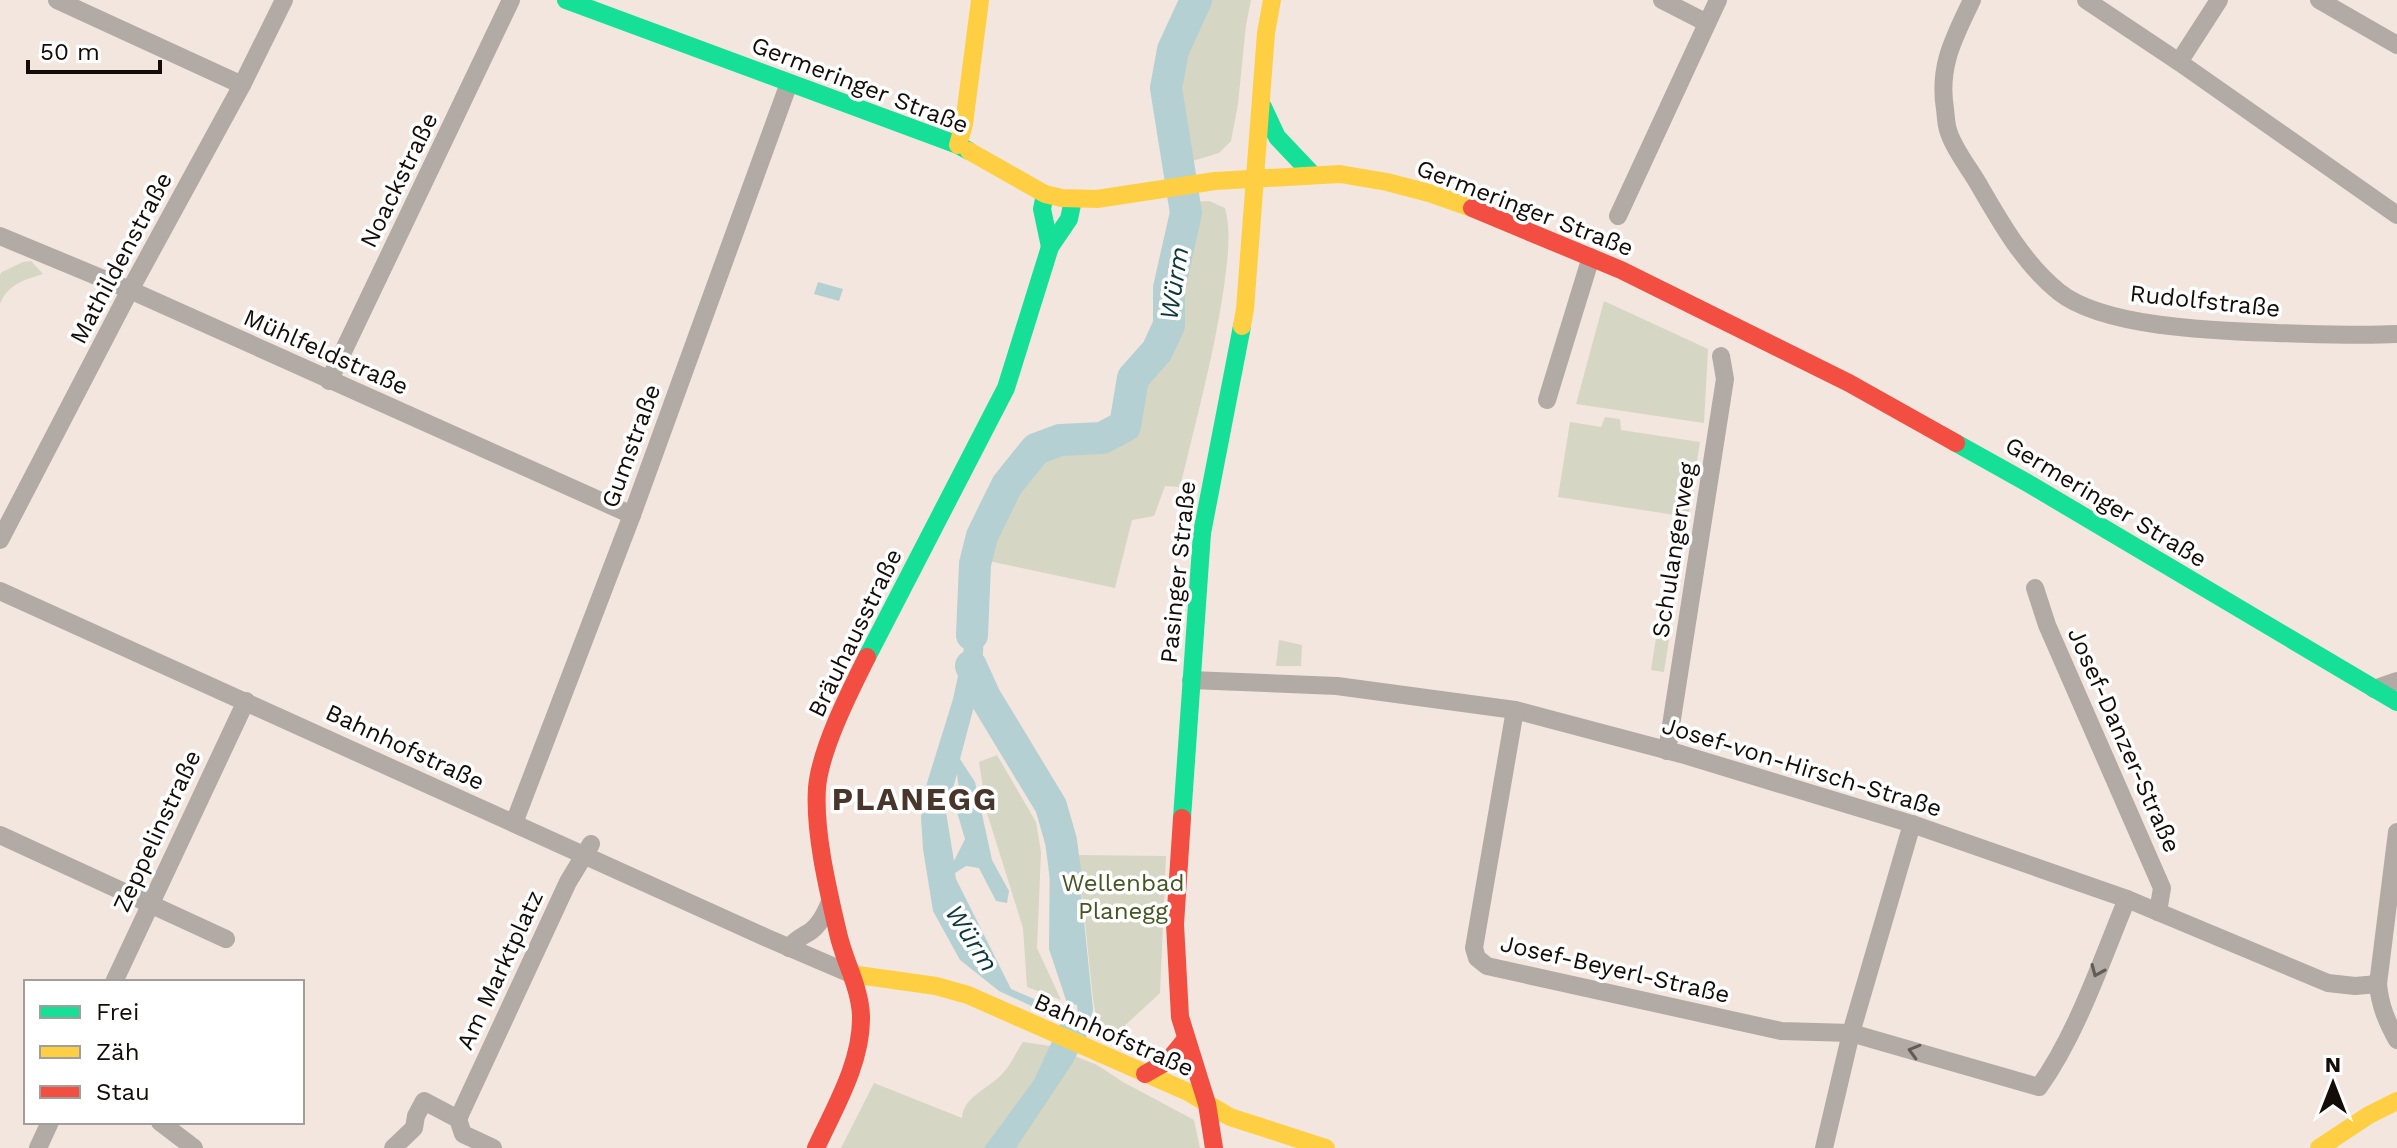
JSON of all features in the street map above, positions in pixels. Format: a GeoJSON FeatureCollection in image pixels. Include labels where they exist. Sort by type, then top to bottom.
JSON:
{"type":"FeatureCollection","features":[{"type":"Feature","properties":{"kind":"main road","name":"Germeringer Straße"},"geometry":{"type":"LineString","coordinates":[[566,0],[958,145],[1045,194],[1073,200],[1097,199],[1205,183],[1340,174],[1387,182],[1469,207],[1591,257],[1849,383],[2045,493],[2397,702]]}},
{"type":"Feature","properties":{"kind":"main road"},"geometry":{"type":"LineString","coordinates":[[958,145],[964,124],[980,0]]}},
{"type":"Feature","properties":{"kind":"main road","name":"Pasinger Straße"},"geometry":{"type":"LineString","coordinates":[[1214,1148],[1207,1104],[1186,1039],[1178,993],[1175,924],[1202,533],[1245,309],[1266,33],[1272,0]]}},
{"type":"Feature","properties":{"kind":"main road"},"geometry":{"type":"LineString","coordinates":[[1261,101],[1271,131],[1281,145],[1312,174]]}},
{"type":"Feature","properties":{"kind":"main road","name":"Bräuhausstraße"},"geometry":{"type":"LineString","coordinates":[[1045,194],[1042,209],[1050,247]]}},
{"type":"Feature","properties":{"kind":"main road","name":"Bräuhausstraße"},"geometry":{"type":"LineString","coordinates":[[816,1148],[850,1073],[861,1018],[859,997],[830,902],[818,815],[820,770],[847,696],[1006,388],[1050,247],[1069,219],[1073,200]]}},
{"type":"Feature","properties":{"kind":"main road","name":"Bahnhofstraße"},"geometry":{"type":"LineString","coordinates":[[851,974],[936,986],[968,995],[1188,1092],[1230,1117],[1326,1148]]}},
{"type":"Feature","properties":{"kind":"main road"},"geometry":{"type":"LineString","coordinates":[[1145,1074],[1158,1070],[1176,1054],[1186,1039]]}},
{"type":"Feature","properties":{"kind":"main road"},"geometry":{"type":"LineString","coordinates":[[2319,1148],[2369,1115],[2397,1101]]}},
{"type":"Feature","properties":{"kind":"street"},"geometry":{"type":"LineString","coordinates":[[57,0],[242,85]]}},
{"type":"Feature","properties":{"kind":"street","name":"Mathildenstraße"},"geometry":{"type":"LineString","coordinates":[[0,540],[284,0]]}},
{"type":"Feature","properties":{"kind":"street","name":"Noackstraße"},"geometry":{"type":"LineString","coordinates":[[329,381],[511,0]]}},
{"type":"Feature","properties":{"kind":"street"},"geometry":{"type":"LineString","coordinates":[[1662,0],[1707,23]]}},
{"type":"Feature","properties":{"kind":"street"},"geometry":{"type":"LineString","coordinates":[[1618,216],[1718,0]]}},
{"type":"Feature","properties":{"kind":"street","name":"Rudolfstraße"},"geometry":{"type":"LineString","coordinates":[[1972,0],[1948,52],[1942,88],[1949,133],[2012,239],[2058,291],[2071,300],[2111,315],[2157,325],[2346,337],[2397,334]]}},
{"type":"Feature","properties":{"kind":"street"},"geometry":{"type":"LineString","coordinates":[[2086,0],[2397,215]]}},
{"type":"Feature","properties":{"kind":"street"},"geometry":{"type":"LineString","coordinates":[[2179,62],[2219,0]]}},
{"type":"Feature","properties":{"kind":"street"},"geometry":{"type":"LineString","coordinates":[[2319,0],[2397,45]]}},
{"type":"Feature","properties":{"kind":"street","name":"Gumstraße"},"geometry":{"type":"LineString","coordinates":[[514,823],[632,515],[789,83]]}},
{"type":"Feature","properties":{"kind":"street","name":"Mühlfeldstraße"},"geometry":{"type":"LineString","coordinates":[[0,236],[130,290],[632,515]]}},
{"type":"Feature","properties":{"kind":"street"},"geometry":{"type":"LineString","coordinates":[[1547,400],[1591,257]]}},
{"type":"Feature","properties":{"kind":"street","name":"Schulangerweg"},"geometry":{"type":"LineString","coordinates":[[1667,751],[1725,379],[1721,356]]}},
{"type":"Feature","properties":{"kind":"street","name":"Josef-Danzer-Straße"},"geometry":{"type":"LineString","coordinates":[[2035,588],[2047,625],[2162,888],[2158,912]]}},
{"type":"Feature","properties":{"kind":"street","name":"Bahnhofstraße"},"geometry":{"type":"LineString","coordinates":[[0,591],[514,823],[588,850],[789,948],[851,974]]}},
{"type":"Feature","properties":{"kind":"street","name":"Josef-von-Hirsch-Straße"},"geometry":{"type":"LineString","coordinates":[[1191,680],[1337,686],[1515,710],[1667,751],[1912,824],[2127,899],[2328,983],[2355,986],[2378,984]]}},
{"type":"Feature","properties":{"kind":"street"},"geometry":{"type":"LineString","coordinates":[[2374,689],[2397,681]]}},
{"type":"Feature","properties":{"kind":"street","name":"Zeppelinstraße"},"geometry":{"type":"LineString","coordinates":[[115,980],[246,701]]}},
{"type":"Feature","properties":{"kind":"street","name":"Josef-Beyerl-Straße"},"geometry":{"type":"LineString","coordinates":[[1515,710],[1476,931],[1474,948],[1477,958],[1487,966],[1781,1031],[1851,1033]]}},
{"type":"Feature","properties":{"kind":"street"},"geometry":{"type":"LineString","coordinates":[[1824,1148],[1851,1033],[1912,824]]}},
{"type":"Feature","properties":{"kind":"street"},"geometry":{"type":"LineString","coordinates":[[2397,832],[2378,984],[2386,1020],[2397,1040]]}},
{"type":"Feature","properties":{"kind":"street"},"geometry":{"type":"LineString","coordinates":[[0,835],[226,939]]}},
{"type":"Feature","properties":{"kind":"street","name":"Am Marktplatz"},"geometry":{"type":"LineString","coordinates":[[458,1119],[568,882],[588,850]]}},
{"type":"Feature","properties":{"kind":"street"},"geometry":{"type":"LineString","coordinates":[[1851,1033],[2039,1087],[2051,1070],[2084,1002],[2127,899]]}},
{"type":"Feature","properties":{"kind":"street"},"geometry":{"type":"LineString","coordinates":[[789,948],[794,940],[812,930],[823,918],[830,902]]}},
{"type":"Feature","properties":{"kind":"street"},"geometry":{"type":"LineString","coordinates":[[393,1148],[414,1128],[424,1101],[458,1119],[463,1134],[493,1148]]}},
{"type":"Feature","properties":{"kind":"street"},"geometry":{"type":"LineString","coordinates":[[38,1148],[49,1124]]}},
{"type":"Feature","properties":{"kind":"street"},"geometry":{"type":"LineString","coordinates":[[163,1124],[194,1148]]}},
{"type":"Feature","properties":{"kind":"green space"},"geometry":{"type":"Polygon","coordinates":[[[1207,0],[1251,0],[1231,141],[1219,153],[1189,162],[1175,83],[1184,51],[1207,0]]]}},
{"type":"Feature","properties":{"kind":"green space"},"geometry":{"type":"Polygon","coordinates":[[[1209,201],[1225,208],[1228,228],[1224,287],[1180,487],[1165,486],[1154,516],[1132,520],[1115,588],[989,561],[1012,499],[1042,458],[1060,448],[1108,446],[1132,433],[1143,382],[1166,358],[1177,324],[1178,289],[1189,250],[1193,202],[1209,201]]]}},
{"type":"Feature","properties":{"kind":"green space"},"geometry":{"type":"Polygon","coordinates":[[[31,261],[43,274],[12,287],[0,304],[2,272],[31,261]]]}},
{"type":"Feature","properties":{"kind":"green space"},"geometry":{"type":"Polygon","coordinates":[[[1604,301],[1708,349],[1704,423],[1576,404],[1604,301]]]}},
{"type":"Feature","properties":{"kind":"green space"},"geometry":{"type":"Polygon","coordinates":[[[1605,417],[1620,419],[1621,430],[1700,442],[1664,672],[1651,670],[1675,515],[1558,497],[1570,422],[1601,427],[1605,417]]]}},
{"type":"Feature","properties":{"kind":"green space"},"geometry":{"type":"Polygon","coordinates":[[[1279,640],[1302,645],[1301,666],[1276,666],[1279,640]]]}},
{"type":"Feature","properties":{"kind":"green space","name":"Wellenbad Planegg"},"geometry":{"type":"Polygon","coordinates":[[[997,755],[1036,822],[1041,852],[1037,948],[1061,1000],[1027,987],[1023,928],[987,813],[979,762],[997,755]]]}},
{"type":"Feature","properties":{"kind":"green space","name":"Wellenbad Planegg"},"geometry":{"type":"Polygon","coordinates":[[[1078,855],[1166,856],[1160,993],[1120,1030],[1097,1022],[1078,855]]]}},
{"type":"Feature","properties":{"kind":"green space"},"geometry":{"type":"Polygon","coordinates":[[[1023,1042],[1050,1046],[1097,1065],[1194,1120],[1200,1148],[841,1148],[874,1083],[962,1118],[967,1104],[1004,1072],[1023,1042]]]}},
{"type":"Feature","properties":{"kind":"water"},"geometry":{"type":"Polygon","coordinates":[[[818,282],[843,289],[839,301],[814,294],[818,282]]]}},
{"type":"Feature","properties":{"kind":"water"},"geometry":{"type":"Polygon","coordinates":[[[975,591],[985,606],[982,676],[960,759],[975,782],[992,860],[1009,891],[1007,903],[996,901],[979,868],[966,866],[955,873],[956,879],[1011,989],[1065,1012],[1078,1013],[1077,1005],[1067,1003],[1049,949],[1050,840],[1065,837],[1076,842],[1093,1009],[1090,1029],[1072,1064],[1016,1148],[984,1148],[1034,1080],[1062,1020],[999,991],[960,960],[933,911],[923,849],[921,817],[927,783],[953,699],[965,644],[968,606],[975,591]],[[957,774],[946,812],[954,861],[965,839],[957,812],[957,774]]]}},
{"type":"Feature","properties":{"kind":"waterway","name":"Würm"},"geometry":{"type":"LineString","coordinates":[[972,635],[975,564],[982,536],[1007,485],[1036,449],[1060,440],[1102,438],[1125,426],[1133,378],[1157,351],[1169,325],[1169,288],[1186,213],[1166,88],[1173,50],[1196,0]]}},
{"type":"Feature","properties":{"kind":"waterway","name":"Würm"},"geometry":{"type":"LineString","coordinates":[[971,666],[985,697],[1051,806],[1061,841],[1066,879]]}},
{"type":"Feature","properties":{"kind":"traffic: fast"},"geometry":{"type":"LineString","coordinates":[[566,0],[969,151]]}},
{"type":"Feature","properties":{"kind":"traffic: fast"},"geometry":{"type":"LineString","coordinates":[[1263,107],[1277,137],[1312,174]]}},
{"type":"Feature","properties":{"kind":"traffic: fast"},"geometry":{"type":"LineString","coordinates":[[1045,194],[1042,209],[1050,247]]}},
{"type":"Feature","properties":{"kind":"traffic: fast"},"geometry":{"type":"LineString","coordinates":[[867,657],[1006,388],[1050,247],[1069,219],[1073,200]]}},
{"type":"Feature","properties":{"kind":"traffic: fast"},"geometry":{"type":"LineString","coordinates":[[1182,818],[1202,533],[1242,326]]}},
{"type":"Feature","properties":{"kind":"traffic: fast"},"geometry":{"type":"LineString","coordinates":[[1956,443],[2397,702]]}},
{"type":"Feature","properties":{"kind":"traffic: slow"},"geometry":{"type":"LineString","coordinates":[[958,145],[964,124],[980,0]]}},
{"type":"Feature","properties":{"kind":"traffic: slow"},"geometry":{"type":"LineString","coordinates":[[1242,326],[1266,33],[1272,0]]}},
{"type":"Feature","properties":{"kind":"traffic: slow"},"geometry":{"type":"LineString","coordinates":[[969,151],[1045,194],[1062,198],[1097,199],[1215,181],[1340,174],[1387,182],[1472,208]]}},
{"type":"Feature","properties":{"kind":"traffic: slow"},"geometry":{"type":"LineString","coordinates":[[851,974],[936,986],[968,995],[1188,1092],[1230,1117],[1326,1148]]}},
{"type":"Feature","properties":{"kind":"traffic: slow"},"geometry":{"type":"LineString","coordinates":[[2319,1148],[2369,1115],[2397,1101]]}},
{"type":"Feature","properties":{"kind":"traffic: jam"},"geometry":{"type":"LineString","coordinates":[[1472,208],[1621,270],[1849,383],[1956,443]]}},
{"type":"Feature","properties":{"kind":"traffic: jam"},"geometry":{"type":"LineString","coordinates":[[816,1148],[852,1067],[861,1016],[826,880],[818,823],[817,788],[830,739],[867,657]]}},
{"type":"Feature","properties":{"kind":"traffic: jam"},"geometry":{"type":"LineString","coordinates":[[1182,818],[1175,924],[1180,1017],[1207,1104],[1214,1148]]}},
{"type":"Feature","properties":{"kind":"traffic: jam"},"geometry":{"type":"LineString","coordinates":[[1145,1074],[1168,1061],[1186,1039]]}},
{"type":"Feature","properties":{"kind":"district","name":"PLANEGG"},"geometry":{"type":"Point","coordinates":[915,799]}}]}
